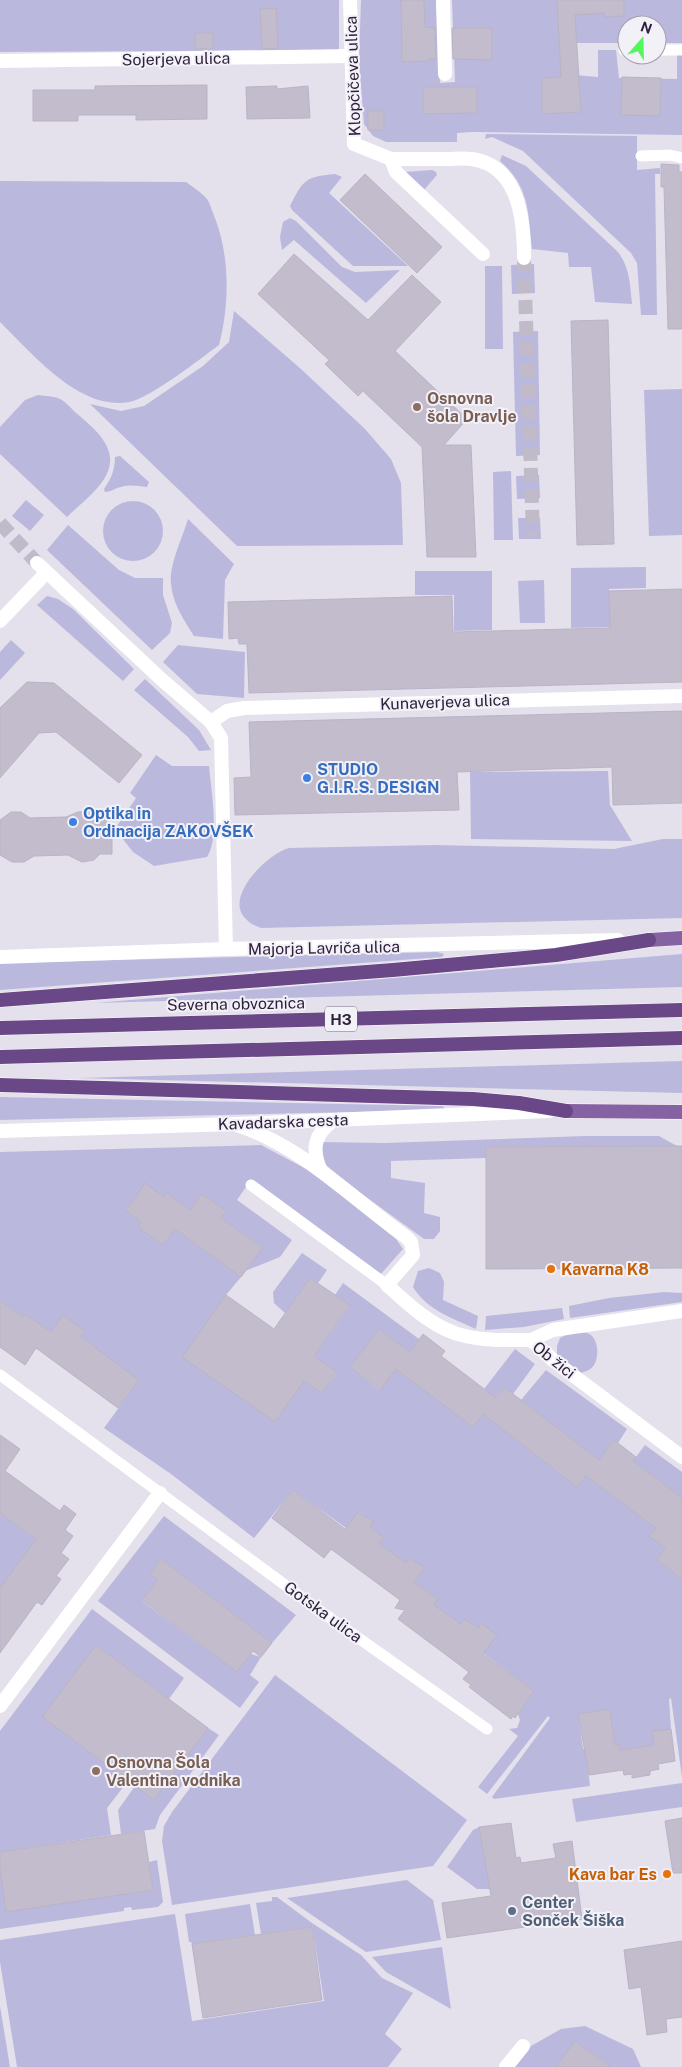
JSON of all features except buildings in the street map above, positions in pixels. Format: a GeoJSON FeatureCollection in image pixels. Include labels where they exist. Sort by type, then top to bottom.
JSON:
{"type":"FeatureCollection","features":[{"type":"Feature","properties":{"kind":"highway"},"geometry":{"type":"LineString","coordinates":[[0,1000],[393,970],[556,955],[649,940]]}},
{"type":"Feature","properties":{"kind":"highway","name":"Severna obvoznica"},"geometry":{"type":"LineString","coordinates":[[0,1028],[682,1010]]}},
{"type":"Feature","properties":{"kind":"highway","name":"H3"},"geometry":{"type":"LineString","coordinates":[[0,1057],[682,1038]]}},
{"type":"Feature","properties":{"kind":"highway"},"geometry":{"type":"LineString","coordinates":[[0,1085],[473,1099],[519,1103],[566,1111]]}},
{"type":"Feature","properties":{"kind":"main road"},"geometry":{"type":"LineString","coordinates":[[649,940],[682,938]]}},
{"type":"Feature","properties":{"kind":"main road"},"geometry":{"type":"LineString","coordinates":[[566,1111],[682,1112]]}},
{"type":"Feature","properties":{"kind":"street","name":"Klopčičeva ulica"},"geometry":{"type":"LineString","coordinates":[[350,0],[354,144],[391,159],[471,159],[488,164],[502,173],[513,188],[519,206],[524,258]]}},
{"type":"Feature","properties":{"kind":"street"},"geometry":{"type":"LineString","coordinates":[[444,0],[445,74]]}},
{"type":"Feature","properties":{"kind":"street","name":"Sojerjeva ulica"},"geometry":{"type":"LineString","coordinates":[[0,61],[351,56]]}},
{"type":"Feature","properties":{"kind":"street"},"geometry":{"type":"LineString","coordinates":[[391,159],[396,172],[483,254]]}},
{"type":"Feature","properties":{"kind":"street"},"geometry":{"type":"LineString","coordinates":[[0,621],[42,568],[161,679],[211,722],[221,738],[226,949]]}},
{"type":"Feature","properties":{"kind":"street","name":"Kunaverjeva ulica"},"geometry":{"type":"LineString","coordinates":[[211,722],[227,711],[244,708],[682,696]]}},
{"type":"Feature","properties":{"kind":"street","name":"Majorja Lavriča ulica"},"geometry":{"type":"LineString","coordinates":[[0,957],[226,949],[649,940]]}},
{"type":"Feature","properties":{"kind":"street","name":"Kavadarska cesta"},"geometry":{"type":"LineString","coordinates":[[0,1131],[566,1111]]}},
{"type":"Feature","properties":{"kind":"street"},"geometry":{"type":"LineString","coordinates":[[321,1171],[315,1154],[316,1145],[324,1127],[334,1120]]}},
{"type":"Feature","properties":{"kind":"street"},"geometry":{"type":"LineString","coordinates":[[236,1124],[270,1137],[321,1171],[411,1242],[413,1255],[387,1285]]}},
{"type":"Feature","properties":{"kind":"street","name":"Ob žici"},"geometry":{"type":"LineString","coordinates":[[387,1285],[416,1310],[438,1325],[463,1336],[497,1340],[531,1340],[554,1361],[682,1457]]}},
{"type":"Feature","properties":{"kind":"street"},"geometry":{"type":"LineString","coordinates":[[531,1340],[553,1330],[682,1311]]}},
{"type":"Feature","properties":{"kind":"street"},"geometry":{"type":"LineString","coordinates":[[0,1706],[160,1493]]}},
{"type":"Feature","properties":{"kind":"street"},"geometry":{"type":"LineString","coordinates":[[506,2067],[523,2046]]}},
{"type":"Feature","properties":{"kind":"lane"},"geometry":{"type":"LineString","coordinates":[[667,50],[682,50]]}},
{"type":"Feature","properties":{"kind":"lane"},"geometry":{"type":"LineString","coordinates":[[641,156],[670,155],[682,158]]}},
{"type":"Feature","properties":{"kind":"lane","name":"Ob žici"},"geometry":{"type":"LineString","coordinates":[[251,1185],[387,1285]]}},
{"type":"Feature","properties":{"kind":"lane","name":"Gotska ulica"},"geometry":{"type":"LineString","coordinates":[[0,1375],[319,1610],[487,1729]]}},
{"type":"Feature","properties":{"kind":"shaded area"},"geometry":{"type":"Polygon","coordinates":[[[0,0],[339,0],[339,50],[0,52],[0,0]]]}},
{"type":"Feature","properties":{"kind":"shaded area"},"geometry":{"type":"Polygon","coordinates":[[[361,0],[436,0],[440,83],[455,82],[452,0],[682,0],[682,43],[667,43],[667,15],[617,15],[617,43],[561,43],[563,74],[598,77],[598,50],[616,50],[619,78],[677,79],[677,53],[682,53],[682,135],[473,132],[457,133],[457,142],[386,142],[373,136],[364,124],[359,60],[361,0]]]}},
{"type":"Feature","properties":{"kind":"shaded area"},"geometry":{"type":"Polygon","coordinates":[[[486,134],[637,136],[637,170],[660,168],[660,174],[655,174],[657,315],[641,315],[637,263],[631,253],[523,151],[492,137],[485,139],[486,134]]]}},
{"type":"Feature","properties":{"kind":"shaded area"},"geometry":{"type":"Polygon","coordinates":[[[502,155],[526,166],[618,252],[627,270],[632,304],[595,302],[591,267],[569,267],[568,253],[532,249],[526,201],[517,181],[500,161],[502,155]]]}},
{"type":"Feature","properties":{"kind":"shaded area"},"geometry":{"type":"Polygon","coordinates":[[[432,170],[437,175],[423,191],[404,172],[432,170]]]}},
{"type":"Feature","properties":{"kind":"shaded area"},"geometry":{"type":"Polygon","coordinates":[[[335,174],[342,177],[329,193],[408,266],[353,266],[292,210],[290,206],[298,190],[306,181],[335,174]]]}},
{"type":"Feature","properties":{"kind":"shaded area"},"geometry":{"type":"Polygon","coordinates":[[[0,181],[186,182],[197,190],[210,204],[223,245],[227,278],[223,329],[219,345],[149,394],[129,402],[110,402],[92,398],[58,377],[0,322],[0,181]]]}},
{"type":"Feature","properties":{"kind":"shaded area"},"geometry":{"type":"Polygon","coordinates":[[[290,218],[296,221],[342,267],[355,272],[400,270],[366,303],[294,240],[282,250],[280,237],[283,222],[290,218]]]}},
{"type":"Feature","properties":{"kind":"shaded area"},"geometry":{"type":"Polygon","coordinates":[[[534,264],[535,293],[512,294],[511,265],[534,264]]]}},
{"type":"Feature","properties":{"kind":"shaded area"},"geometry":{"type":"Polygon","coordinates":[[[485,266],[502,266],[503,349],[485,349],[485,266]]]}},
{"type":"Feature","properties":{"kind":"shaded area"},"geometry":{"type":"Polygon","coordinates":[[[234,311],[301,369],[365,429],[391,459],[401,483],[403,545],[237,546],[90,404],[121,411],[144,406],[203,366],[229,342],[234,311]]]}},
{"type":"Feature","properties":{"kind":"shaded area"},"geometry":{"type":"Polygon","coordinates":[[[538,331],[540,455],[516,456],[513,332],[538,331]]]}},
{"type":"Feature","properties":{"kind":"shaded area"},"geometry":{"type":"Polygon","coordinates":[[[682,389],[682,535],[649,536],[644,390],[682,389]]]}},
{"type":"Feature","properties":{"kind":"shaded area"},"geometry":{"type":"Polygon","coordinates":[[[38,395],[55,397],[64,402],[94,429],[109,451],[109,468],[102,482],[67,517],[0,454],[0,427],[25,400],[38,395]]]}},
{"type":"Feature","properties":{"kind":"shaded area"},"geometry":{"type":"Polygon","coordinates":[[[120,456],[149,482],[147,487],[128,486],[105,492],[104,489],[111,478],[115,457],[120,456]]]}},
{"type":"Feature","properties":{"kind":"shaded area"},"geometry":{"type":"Polygon","coordinates":[[[511,471],[513,540],[494,540],[493,472],[511,471]]]}},
{"type":"Feature","properties":{"kind":"shaded area"},"geometry":{"type":"Polygon","coordinates":[[[539,475],[540,498],[517,499],[516,476],[539,475]]]}},
{"type":"Feature","properties":{"kind":"shaded area"},"geometry":{"type":"Polygon","coordinates":[[[26,500],[44,515],[30,531],[12,516],[26,500]]]}},
{"type":"Feature","properties":{"kind":"shaded area"},"geometry":{"type":"Polygon","coordinates":[[[127,501],[139,501],[150,506],[158,514],[163,525],[161,543],[150,556],[139,561],[127,561],[116,556],[108,548],[103,537],[103,525],[108,514],[116,506],[127,501]]]}},
{"type":"Feature","properties":{"kind":"shaded area"},"geometry":{"type":"Polygon","coordinates":[[[518,518],[540,518],[541,539],[519,539],[518,518]]]}},
{"type":"Feature","properties":{"kind":"shaded area"},"geometry":{"type":"Polygon","coordinates":[[[188,519],[234,564],[225,580],[223,639],[194,636],[179,611],[174,597],[171,583],[172,568],[188,519]]]}},
{"type":"Feature","properties":{"kind":"shaded area"},"geometry":{"type":"Polygon","coordinates":[[[68,525],[119,570],[135,578],[163,578],[163,595],[172,623],[170,633],[152,650],[47,550],[68,525]]]}},
{"type":"Feature","properties":{"kind":"shaded area"},"geometry":{"type":"Polygon","coordinates":[[[646,567],[646,588],[609,589],[610,627],[571,628],[571,568],[646,567]]]}},
{"type":"Feature","properties":{"kind":"shaded area"},"geometry":{"type":"Polygon","coordinates":[[[415,571],[492,571],[492,630],[454,631],[454,595],[415,595],[415,571]]]}},
{"type":"Feature","properties":{"kind":"shaded area"},"geometry":{"type":"Polygon","coordinates":[[[544,580],[545,623],[520,623],[518,581],[544,580]]]}},
{"type":"Feature","properties":{"kind":"shaded area"},"geometry":{"type":"Polygon","coordinates":[[[47,596],[58,599],[73,609],[134,669],[123,681],[37,605],[47,596]]]}},
{"type":"Feature","properties":{"kind":"shaded area"},"geometry":{"type":"Polygon","coordinates":[[[11,640],[25,653],[0,680],[0,652],[11,640]]]}},
{"type":"Feature","properties":{"kind":"shaded area"},"geometry":{"type":"Polygon","coordinates":[[[178,645],[245,652],[244,698],[197,694],[163,662],[178,645]]]}},
{"type":"Feature","properties":{"kind":"shaded area"},"geometry":{"type":"Polygon","coordinates":[[[145,679],[199,730],[211,750],[199,751],[188,737],[134,690],[145,679]]]}},
{"type":"Feature","properties":{"kind":"shaded area"},"geometry":{"type":"Polygon","coordinates":[[[156,755],[172,766],[209,766],[214,826],[211,848],[207,857],[154,866],[133,852],[115,829],[136,798],[130,793],[156,755]]]}},
{"type":"Feature","properties":{"kind":"shaded area"},"geometry":{"type":"Polygon","coordinates":[[[608,771],[610,805],[632,841],[471,839],[470,772],[608,771]]]}},
{"type":"Feature","properties":{"kind":"shaded area"},"geometry":{"type":"Polygon","coordinates":[[[663,839],[682,839],[682,918],[261,928],[246,919],[239,905],[241,895],[253,875],[271,857],[289,848],[436,845],[614,849],[663,839]]]}},
{"type":"Feature","properties":{"kind":"shaded area"},"geometry":{"type":"Polygon","coordinates":[[[437,952],[444,954],[442,957],[0,990],[0,963],[437,952]]]}},
{"type":"Feature","properties":{"kind":"shaded area"},"geometry":{"type":"Polygon","coordinates":[[[682,954],[682,987],[95,1003],[682,954]]]}},
{"type":"Feature","properties":{"kind":"shaded area"},"geometry":{"type":"Polygon","coordinates":[[[682,1061],[682,1093],[79,1078],[682,1061]]]}},
{"type":"Feature","properties":{"kind":"shaded area"},"geometry":{"type":"Polygon","coordinates":[[[0,1097],[442,1106],[445,1108],[444,1110],[0,1120],[0,1097]]]}},
{"type":"Feature","properties":{"kind":"shaded area"},"geometry":{"type":"Polygon","coordinates":[[[585,1136],[659,1136],[677,1146],[486,1147],[486,1158],[391,1161],[391,1178],[425,1183],[424,1213],[440,1217],[440,1231],[434,1239],[424,1239],[351,1186],[325,1164],[320,1142],[385,1143],[585,1136]]]}},
{"type":"Feature","properties":{"kind":"shaded area"},"geometry":{"type":"Polygon","coordinates":[[[261,1145],[310,1171],[396,1239],[403,1249],[380,1275],[250,1181],[237,1200],[292,1240],[280,1257],[245,1271],[262,1247],[221,1218],[226,1211],[202,1194],[190,1210],[167,1193],[164,1197],[145,1184],[126,1210],[141,1222],[138,1227],[163,1245],[175,1229],[241,1277],[226,1295],[183,1357],[304,1381],[322,1393],[337,1373],[314,1356],[350,1306],[335,1295],[343,1283],[419,1339],[410,1352],[379,1329],[350,1367],[379,1390],[396,1369],[473,1427],[483,1414],[577,1487],[586,1476],[656,1528],[650,1536],[665,1548],[657,1560],[682,1579],[682,1777],[671,1698],[669,1699],[671,1729],[653,1732],[654,1745],[620,1750],[619,1744],[615,1745],[610,1709],[578,1714],[583,1749],[590,1749],[587,1759],[590,1786],[494,1799],[492,1797],[550,1718],[548,1716],[487,1794],[478,1787],[518,1736],[509,1729],[517,1728],[520,1720],[518,1714],[534,1691],[483,1653],[481,1624],[478,1628],[465,1619],[461,1624],[434,1605],[438,1599],[414,1582],[424,1568],[410,1558],[406,1563],[379,1544],[384,1538],[370,1527],[373,1522],[359,1512],[346,1528],[293,1490],[254,1538],[171,1474],[104,1428],[139,1380],[81,1337],[85,1331],[64,1316],[51,1332],[25,1314],[23,1317],[0,1301],[0,1152],[261,1145]]]}},
{"type":"Feature","properties":{"kind":"shaded area"},"geometry":{"type":"Polygon","coordinates":[[[302,1253],[327,1270],[318,1283],[310,1278],[285,1313],[274,1303],[273,1292],[302,1253]]]}},
{"type":"Feature","properties":{"kind":"shaded area"},"geometry":{"type":"Polygon","coordinates":[[[429,1268],[440,1273],[444,1282],[443,1300],[478,1316],[476,1329],[449,1317],[425,1302],[419,1295],[413,1287],[418,1271],[429,1268]]]}},
{"type":"Feature","properties":{"kind":"shaded area"},"geometry":{"type":"Polygon","coordinates":[[[664,1292],[682,1293],[682,1302],[570,1318],[569,1306],[609,1298],[664,1292]]]}},
{"type":"Feature","properties":{"kind":"shaded area"},"geometry":{"type":"Polygon","coordinates":[[[562,1308],[564,1319],[524,1327],[485,1330],[486,1316],[562,1308]]]}},
{"type":"Feature","properties":{"kind":"shaded area"},"geometry":{"type":"Polygon","coordinates":[[[570,1333],[587,1333],[596,1342],[596,1361],[591,1368],[581,1373],[557,1356],[557,1346],[560,1338],[570,1333]]]}},
{"type":"Feature","properties":{"kind":"shaded area"},"geometry":{"type":"Polygon","coordinates":[[[515,1349],[535,1364],[513,1394],[504,1387],[495,1398],[484,1389],[515,1349]]]}},
{"type":"Feature","properties":{"kind":"shaded area"},"geometry":{"type":"Polygon","coordinates":[[[546,1370],[627,1429],[618,1443],[613,1441],[599,1460],[521,1400],[546,1370]]]}},
{"type":"Feature","properties":{"kind":"shaded area"},"geometry":{"type":"Polygon","coordinates":[[[645,1445],[682,1472],[682,1498],[633,1461],[645,1445]]]}},
{"type":"Feature","properties":{"kind":"shaded area"},"geometry":{"type":"Polygon","coordinates":[[[0,1513],[38,1541],[0,1591],[0,1513]]]}},
{"type":"Feature","properties":{"kind":"shaded area"},"geometry":{"type":"Polygon","coordinates":[[[164,1516],[296,1615],[272,1643],[161,1559],[150,1574],[158,1580],[142,1601],[237,1672],[251,1654],[261,1657],[250,1675],[259,1682],[240,1708],[98,1601],[164,1516]]]}},
{"type":"Feature","properties":{"kind":"shaded area"},"geometry":{"type":"Polygon","coordinates":[[[92,1609],[184,1678],[169,1699],[96,1645],[43,1717],[128,1781],[107,1808],[111,1835],[0,1852],[0,1731],[92,1609]]]}},
{"type":"Feature","properties":{"kind":"shaded area"},"geometry":{"type":"Polygon","coordinates":[[[275,1675],[467,1820],[433,1866],[172,1905],[162,1841],[164,1826],[172,1812],[275,1675]]]}},
{"type":"Feature","properties":{"kind":"shaded area"},"geometry":{"type":"Polygon","coordinates":[[[208,1728],[219,1735],[160,1815],[155,1829],[121,1834],[118,1810],[135,1786],[154,1800],[208,1728]]]}},
{"type":"Feature","properties":{"kind":"shaded area"},"geometry":{"type":"Polygon","coordinates":[[[682,1783],[682,1807],[576,1822],[572,1799],[682,1783]]]}},
{"type":"Feature","properties":{"kind":"shaded area"},"geometry":{"type":"Polygon","coordinates":[[[479,1827],[485,1862],[491,1862],[490,1889],[477,1889],[447,1867],[473,1830],[479,1827]]]}},
{"type":"Feature","properties":{"kind":"shaded area"},"geometry":{"type":"Polygon","coordinates":[[[157,1860],[163,1902],[158,1907],[132,1910],[131,1907],[124,1908],[124,1911],[0,1929],[0,1869],[6,1911],[153,1890],[149,1862],[157,1860]]]}},
{"type":"Feature","properties":{"kind":"shaded area"},"geometry":{"type":"Polygon","coordinates":[[[407,1880],[433,1900],[441,1940],[366,1952],[287,1898],[407,1880]]]}},
{"type":"Feature","properties":{"kind":"shaded area"},"geometry":{"type":"Polygon","coordinates":[[[272,1897],[277,1897],[312,1923],[361,1955],[382,1978],[413,1993],[385,2034],[402,2049],[388,2067],[17,2067],[0,1962],[0,1940],[175,1914],[192,2021],[324,2001],[312,1925],[312,1927],[261,1934],[256,1903],[272,1901],[272,1897]]]}},
{"type":"Feature","properties":{"kind":"shaded area"},"geometry":{"type":"Polygon","coordinates":[[[250,1904],[255,1935],[192,1944],[189,1942],[185,1914],[250,1904]]]}},
{"type":"Feature","properties":{"kind":"shaded area"},"geometry":{"type":"Polygon","coordinates":[[[442,1947],[451,2009],[386,1972],[372,1957],[442,1947]]]}},
{"type":"Feature","properties":{"kind":"shaded area"},"geometry":{"type":"Polygon","coordinates":[[[0,2006],[10,2067],[0,2067],[0,2006]]]}},
{"type":"Feature","properties":{"kind":"shaded area"},"geometry":{"type":"Polygon","coordinates":[[[585,2026],[633,2049],[641,2067],[603,2067],[606,2063],[575,2041],[556,2067],[515,2067],[531,2046],[561,2029],[585,2026]]]}},
{"type":"Feature","properties":{"kind":"tunnel"},"geometry":{"type":"LineString","coordinates":[[524,258],[533,536]]}},
{"type":"Feature","properties":{"kind":"tunnel"},"geometry":{"type":"LineString","coordinates":[[0,523],[37,563]]}},
{"type":"Feature","properties":{"kind":"place","name":"Osnovna šola Dravlje"},"geometry":{"type":"Point","coordinates":[417,407]}},
{"type":"Feature","properties":{"kind":"place","name":"STUDIO G.I.R.S. DESIGN"},"geometry":{"type":"Point","coordinates":[307,778]}},
{"type":"Feature","properties":{"kind":"place","name":"Optika in Ordinacija ZAKOVŠEK"},"geometry":{"type":"Point","coordinates":[73,822]}},
{"type":"Feature","properties":{"kind":"place","name":"Kavarna K8"},"geometry":{"type":"Point","coordinates":[551,1269]}},
{"type":"Feature","properties":{"kind":"place","name":"Osnovna Šola Valentina vodnika"},"geometry":{"type":"Point","coordinates":[96,1771]}},
{"type":"Feature","properties":{"kind":"place","name":"Kava bar Es"},"geometry":{"type":"Point","coordinates":[667,1874]}},
{"type":"Feature","properties":{"kind":"place","name":"Center Sonček Šiška"},"geometry":{"type":"Point","coordinates":[512,1911]}}]}
